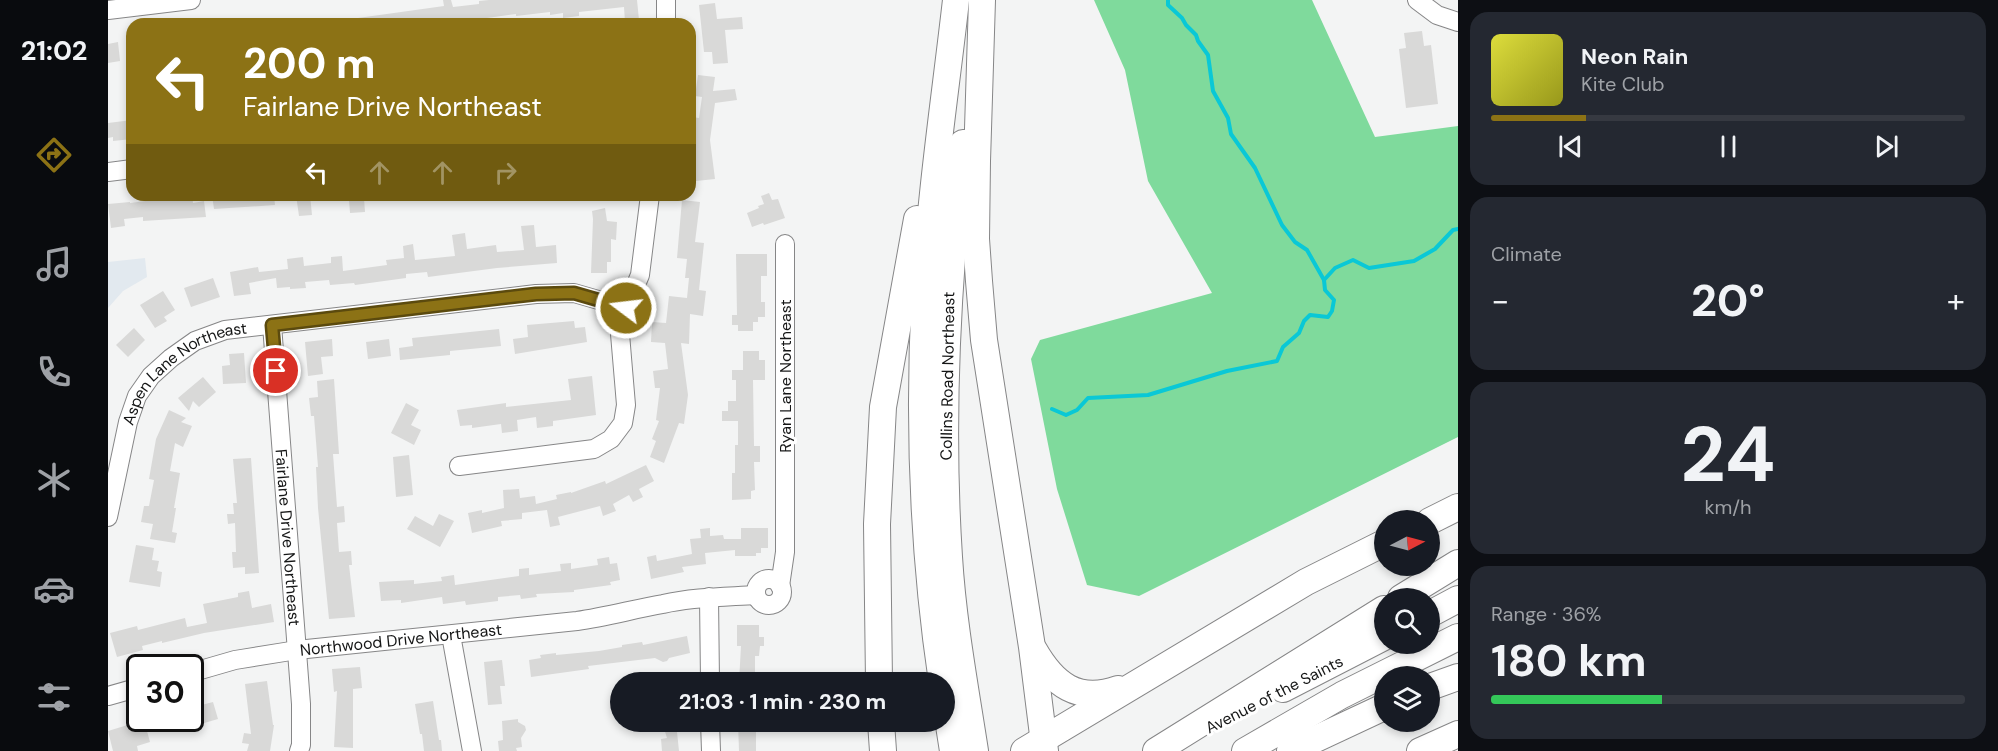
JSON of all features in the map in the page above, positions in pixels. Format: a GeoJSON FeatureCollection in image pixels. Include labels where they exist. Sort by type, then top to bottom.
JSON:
{"type":"FeatureCollection","features":[{"type":"Feature","properties":{"kind":"highway","name":"Collins Road Northeast"},"geometry":{"type":"LineString","coordinates":[[941,672],[926,529],[922,364],[925,292],[956,0]]}},
{"type":"Feature","properties":{"kind":"highway","name":"Collins Road Northeast"},"geometry":{"type":"LineString","coordinates":[[963,746],[958,644],[949,559],[945,382],[954,220],[980,0]]}},
{"type":"Feature","properties":{"kind":"highway"},"geometry":{"type":"LineString","coordinates":[[980,0],[976,239],[980,292],[984,340],[1032,647],[1037,747],[1154,672],[1306,582],[1374,548]]}},
{"type":"Feature","properties":{"kind":"highway"},"geometry":{"type":"LineString","coordinates":[[879,672],[877,524],[883,407],[952,39]]}},
{"type":"Feature","properties":{"kind":"highway"},"geometry":{"type":"LineString","coordinates":[[1440,516],[1458,507]]}},
{"type":"Feature","properties":{"kind":"highway"},"geometry":{"type":"LineString","coordinates":[[1417,588],[1458,563]]}},
{"type":"Feature","properties":{"kind":"highway"},"geometry":{"type":"LineString","coordinates":[[1440,609],[1458,599]]}},
{"type":"Feature","properties":{"kind":"highway"},"geometry":{"type":"LineString","coordinates":[[1156,751],[1374,615]]}},
{"type":"Feature","properties":{"kind":"highway","name":"Avenue of the Saints"},"geometry":{"type":"LineString","coordinates":[[1245,751],[1342,695],[1458,637]]}},
{"type":"Feature","properties":{"kind":"highway","name":"Avenue of the Saints"},"geometry":{"type":"LineString","coordinates":[[1163,751],[1374,642]]}},
{"type":"Feature","properties":{"kind":"highway"},"geometry":{"type":"LineString","coordinates":[[1032,647],[1048,672],[1064,686],[1083,694],[1105,693],[1154,672]]}},
{"type":"Feature","properties":{"kind":"highway"},"geometry":{"type":"LineString","coordinates":[[1440,683],[1458,677]]}},
{"type":"Feature","properties":{"kind":"highway"},"geometry":{"type":"LineString","coordinates":[[1290,751],[1374,712]]}},
{"type":"Feature","properties":{"kind":"highway","name":"Collins Road Northeast"},"geometry":{"type":"LineString","coordinates":[[955,726],[963,746]]}},
{"type":"Feature","properties":{"kind":"highway"},"geometry":{"type":"LineString","coordinates":[[882,732],[883,750]]}},
{"type":"Feature","properties":{"kind":"highway"},"geometry":{"type":"LineString","coordinates":[[1420,751],[1458,734]]}},
{"type":"Feature","properties":{"kind":"street"},"geometry":{"type":"LineString","coordinates":[[108,10],[191,0]]}},
{"type":"Feature","properties":{"kind":"street"},"geometry":{"type":"LineString","coordinates":[[666,0],[666,18]]}},
{"type":"Feature","properties":{"kind":"street"},"geometry":{"type":"LineString","coordinates":[[1423,11],[1458,22]]}},
{"type":"Feature","properties":{"kind":"street"},"geometry":{"type":"LineString","coordinates":[[108,172],[126,170]]}},
{"type":"Feature","properties":{"kind":"street"},"geometry":{"type":"LineString","coordinates":[[459,466],[594,449],[612,439],[623,423],[626,405],[620,334],[626,308],[640,275],[649,201]]}},
{"type":"Feature","properties":{"kind":"street","name":"Ryan Lane Northeast"},"geometry":{"type":"LineString","coordinates":[[756,595],[757,586],[764,580],[773,580],[780,585],[785,552],[785,244]]}},
{"type":"Feature","properties":{"kind":"street","name":"Aspen Lane Northeast"},"geometry":{"type":"LineString","coordinates":[[108,517],[128,422],[137,396],[151,376],[195,341],[225,330],[536,294],[574,293],[626,308]]}},
{"type":"Feature","properties":{"kind":"street","name":"Fairlane Drive Northeast"},"geometry":{"type":"LineString","coordinates":[[272,325],[301,704],[299,751]]}},
{"type":"Feature","properties":{"kind":"street","name":"Northwood Drive Northeast"},"geometry":{"type":"LineString","coordinates":[[204,669],[236,660],[297,650],[614,616],[664,603],[709,597],[756,595]]}},
{"type":"Feature","properties":{"kind":"street"},"geometry":{"type":"LineString","coordinates":[[709,597],[710,672]]}},
{"type":"Feature","properties":{"kind":"street"},"geometry":{"type":"LineString","coordinates":[[451,635],[472,751]]}},
{"type":"Feature","properties":{"kind":"street"},"geometry":{"type":"LineString","coordinates":[[108,696],[126,691]]}},
{"type":"Feature","properties":{"kind":"street"},"geometry":{"type":"LineString","coordinates":[[710,732],[711,751]]}},
{"type":"Feature","properties":{"kind":"shaded area"},"geometry":{"type":"Polygon","coordinates":[[[145,258],[147,277],[123,291],[108,308],[108,262],[145,258]]]}},
{"type":"Feature","properties":{"kind":"green space"},"geometry":{"type":"Polygon","coordinates":[[[1094,0],[1312,0],[1375,137],[1458,126],[1458,437],[1139,596],[1087,585],[1057,489],[1031,359],[1040,340],[1212,293],[1148,181],[1125,70],[1094,0]]]}},
{"type":"Feature","properties":{"kind":"building"},"geometry":{"type":"Polygon","coordinates":[[[443,0],[451,0],[453,7],[479,4],[479,1],[489,0],[637,0],[639,18],[625,18],[624,7],[579,12],[579,16],[563,18],[563,13],[550,15],[550,12],[487,18],[358,18],[444,6],[443,0]]]}},
{"type":"Feature","properties":{"kind":"building"},"geometry":{"type":"Polygon","coordinates":[[[715,3],[717,19],[742,17],[743,29],[725,30],[728,63],[713,64],[712,52],[704,52],[699,5],[715,3]]]}},
{"type":"Feature","properties":{"kind":"building"},"geometry":{"type":"Polygon","coordinates":[[[1422,31],[1424,46],[1431,45],[1438,104],[1406,108],[1399,49],[1406,48],[1404,33],[1422,31]]]}},
{"type":"Feature","properties":{"kind":"building"},"geometry":{"type":"Polygon","coordinates":[[[118,42],[120,61],[108,63],[108,44],[118,42]]]}},
{"type":"Feature","properties":{"kind":"building"},"geometry":{"type":"Polygon","coordinates":[[[698,75],[715,77],[713,91],[735,89],[737,100],[715,103],[710,140],[715,179],[696,181],[696,118],[699,118],[702,97],[696,96],[698,75]]]}},
{"type":"Feature","properties":{"kind":"building"},"geometry":{"type":"Polygon","coordinates":[[[126,121],[126,140],[113,141],[113,137],[108,138],[108,123],[126,121]]]}},
{"type":"Feature","properties":{"kind":"building"},"geometry":{"type":"Polygon","coordinates":[[[769,193],[772,200],[778,199],[785,218],[752,227],[747,213],[764,204],[761,196],[769,193]]]}},
{"type":"Feature","properties":{"kind":"building"},"geometry":{"type":"Polygon","coordinates":[[[204,201],[206,217],[143,221],[143,217],[124,219],[125,226],[111,228],[108,204],[204,201]]]}},
{"type":"Feature","properties":{"kind":"building"},"geometry":{"type":"Polygon","coordinates":[[[213,201],[275,201],[275,205],[214,209],[213,201]]]}},
{"type":"Feature","properties":{"kind":"building"},"geometry":{"type":"Polygon","coordinates":[[[297,201],[311,201],[312,215],[299,216],[297,201]]]}},
{"type":"Feature","properties":{"kind":"building"},"geometry":{"type":"Polygon","coordinates":[[[349,201],[364,201],[365,212],[350,213],[349,201]]]}},
{"type":"Feature","properties":{"kind":"building"},"geometry":{"type":"Polygon","coordinates":[[[682,201],[700,202],[695,242],[704,243],[699,290],[706,291],[703,316],[690,314],[689,344],[681,343],[688,395],[684,424],[679,423],[664,463],[650,457],[656,441],[652,439],[659,421],[656,420],[660,388],[655,388],[653,371],[668,369],[665,343],[651,342],[652,322],[666,323],[669,296],[687,298],[689,278],[685,278],[687,259],[677,258],[682,201]]]}},
{"type":"Feature","properties":{"kind":"building"},"geometry":{"type":"Polygon","coordinates":[[[605,208],[607,221],[617,222],[616,240],[611,239],[611,262],[607,262],[607,273],[591,273],[592,211],[605,208]]]}},
{"type":"Feature","properties":{"kind":"building"},"geometry":{"type":"Polygon","coordinates":[[[534,225],[536,247],[556,245],[557,263],[428,277],[427,272],[406,274],[406,278],[355,285],[354,283],[330,285],[329,280],[305,282],[306,288],[290,289],[290,287],[277,288],[276,278],[249,283],[251,294],[234,296],[230,272],[258,267],[259,272],[288,269],[287,259],[303,257],[304,266],[331,263],[331,257],[342,256],[343,271],[387,265],[386,260],[404,258],[403,246],[413,244],[415,260],[455,256],[452,235],[465,233],[467,249],[496,245],[497,252],[524,250],[521,226],[534,225]]]}},
{"type":"Feature","properties":{"kind":"building"},"geometry":{"type":"Polygon","coordinates":[[[736,254],[767,254],[767,276],[761,276],[761,302],[765,302],[765,317],[758,317],[758,322],[753,322],[753,331],[738,331],[738,325],[732,325],[732,315],[737,315],[736,254]]]}},
{"type":"Feature","properties":{"kind":"building"},"geometry":{"type":"Polygon","coordinates":[[[213,278],[220,297],[191,307],[184,288],[213,278]]]}},
{"type":"Feature","properties":{"kind":"building"},"geometry":{"type":"Polygon","coordinates":[[[163,291],[175,310],[164,317],[167,321],[155,328],[140,305],[163,291]]]}},
{"type":"Feature","properties":{"kind":"building"},"geometry":{"type":"Polygon","coordinates":[[[574,321],[575,328],[585,327],[587,342],[515,354],[513,339],[528,337],[527,325],[574,321]]]}},
{"type":"Feature","properties":{"kind":"building"},"geometry":{"type":"Polygon","coordinates":[[[134,328],[145,340],[128,357],[116,345],[134,328]]]}},
{"type":"Feature","properties":{"kind":"building"},"geometry":{"type":"Polygon","coordinates":[[[499,329],[501,346],[450,351],[450,355],[400,360],[399,348],[413,346],[412,338],[499,329]]]}},
{"type":"Feature","properties":{"kind":"building"},"geometry":{"type":"Polygon","coordinates":[[[332,339],[333,356],[321,357],[323,374],[308,376],[305,342],[332,339]]]}},
{"type":"Feature","properties":{"kind":"building"},"geometry":{"type":"Polygon","coordinates":[[[389,339],[391,356],[368,359],[366,342],[389,339]]]}},
{"type":"Feature","properties":{"kind":"building"},"geometry":{"type":"Polygon","coordinates":[[[743,351],[759,351],[759,360],[765,360],[765,380],[753,380],[754,446],[760,446],[760,462],[754,462],[755,490],[751,491],[751,499],[732,500],[732,473],[735,473],[738,421],[722,421],[722,411],[728,411],[728,401],[736,401],[736,380],[732,380],[732,370],[743,370],[743,351]]]}},
{"type":"Feature","properties":{"kind":"building"},"geometry":{"type":"Polygon","coordinates":[[[244,353],[246,383],[223,384],[222,366],[230,365],[229,354],[244,353]]]}},
{"type":"Feature","properties":{"kind":"building"},"geometry":{"type":"Polygon","coordinates":[[[592,376],[596,415],[553,421],[553,426],[537,428],[536,417],[517,420],[518,431],[502,433],[501,424],[472,428],[472,425],[460,426],[457,410],[506,403],[506,407],[571,400],[568,379],[592,376]]]}},
{"type":"Feature","properties":{"kind":"building"},"geometry":{"type":"Polygon","coordinates":[[[203,377],[216,392],[199,407],[193,401],[189,411],[178,398],[203,377]]]}},
{"type":"Feature","properties":{"kind":"building"},"geometry":{"type":"Polygon","coordinates":[[[334,379],[339,454],[333,454],[337,507],[344,506],[345,522],[337,523],[339,552],[351,551],[352,565],[349,565],[355,617],[329,619],[318,508],[314,416],[311,416],[309,398],[318,397],[317,381],[334,379]]]}},
{"type":"Feature","properties":{"kind":"building"},"geometry":{"type":"Polygon","coordinates":[[[406,403],[419,410],[411,425],[421,430],[414,445],[391,433],[406,403]]]}},
{"type":"Feature","properties":{"kind":"building"},"geometry":{"type":"Polygon","coordinates":[[[169,410],[186,418],[181,422],[192,426],[183,447],[175,443],[170,471],[180,473],[172,532],[177,533],[175,543],[150,539],[153,524],[141,522],[144,506],[149,506],[154,480],[149,479],[156,439],[169,410]]]}},
{"type":"Feature","properties":{"kind":"building"},"geometry":{"type":"Polygon","coordinates":[[[409,455],[413,495],[396,497],[393,457],[409,455]]]}},
{"type":"Feature","properties":{"kind":"building"},"geometry":{"type":"Polygon","coordinates":[[[251,458],[259,573],[245,574],[245,567],[233,568],[232,552],[236,552],[235,523],[228,524],[227,514],[234,514],[233,503],[237,503],[233,459],[251,458]]]}},
{"type":"Feature","properties":{"kind":"building"},"geometry":{"type":"Polygon","coordinates":[[[646,465],[654,481],[639,489],[643,497],[633,502],[629,495],[613,504],[616,511],[603,516],[600,506],[558,517],[560,525],[550,527],[547,510],[522,513],[522,519],[501,521],[502,526],[472,533],[468,513],[482,510],[482,513],[504,508],[503,490],[519,489],[520,498],[535,496],[536,504],[557,499],[556,495],[571,493],[605,481],[606,484],[646,465]]]}},
{"type":"Feature","properties":{"kind":"building"},"geometry":{"type":"Polygon","coordinates":[[[439,514],[454,521],[440,547],[407,529],[415,516],[433,526],[439,514]]]}},
{"type":"Feature","properties":{"kind":"building"},"geometry":{"type":"Polygon","coordinates":[[[710,528],[710,536],[723,535],[724,539],[741,539],[741,528],[768,528],[768,548],[761,548],[761,553],[756,553],[756,556],[735,556],[735,550],[705,553],[706,564],[682,567],[684,572],[651,579],[647,557],[656,555],[657,561],[692,554],[690,539],[701,538],[700,529],[710,528]]]}},
{"type":"Feature","properties":{"kind":"building"},"geometry":{"type":"Polygon","coordinates":[[[136,545],[154,548],[152,560],[159,561],[157,571],[162,572],[160,587],[129,582],[136,545]]]}},
{"type":"Feature","properties":{"kind":"building"},"geometry":{"type":"Polygon","coordinates":[[[609,557],[610,564],[617,563],[620,580],[610,582],[611,585],[574,590],[574,592],[536,594],[537,597],[521,599],[520,595],[498,597],[498,601],[466,605],[465,601],[443,604],[442,597],[401,603],[401,600],[381,601],[379,582],[414,580],[414,584],[442,581],[441,577],[454,575],[455,585],[519,576],[519,569],[529,568],[529,575],[561,571],[560,564],[571,563],[571,569],[598,565],[597,559],[609,557]]]}},
{"type":"Feature","properties":{"kind":"building"},"geometry":{"type":"Polygon","coordinates":[[[249,591],[252,608],[271,604],[274,622],[204,633],[162,643],[162,641],[142,646],[143,650],[117,657],[110,633],[137,626],[138,630],[185,618],[187,627],[207,623],[203,604],[238,597],[238,593],[249,591]]]}},
{"type":"Feature","properties":{"kind":"building"},"geometry":{"type":"Polygon","coordinates":[[[737,625],[759,625],[759,637],[764,637],[764,646],[760,646],[759,656],[755,656],[755,672],[740,672],[741,646],[737,646],[737,625]]]}},
{"type":"Feature","properties":{"kind":"building"},"geometry":{"type":"Polygon","coordinates":[[[687,636],[690,653],[669,658],[667,661],[663,662],[655,658],[588,666],[589,669],[531,677],[529,660],[541,658],[540,655],[599,651],[622,647],[622,645],[642,642],[643,645],[687,636]]]}},
{"type":"Feature","properties":{"kind":"building"},"geometry":{"type":"Polygon","coordinates":[[[502,660],[505,686],[500,686],[502,704],[488,705],[484,662],[502,660]]]}},
{"type":"Feature","properties":{"kind":"building"},"geometry":{"type":"Polygon","coordinates":[[[360,667],[362,688],[353,689],[353,748],[334,747],[337,691],[334,692],[332,669],[360,667]]]}},
{"type":"Feature","properties":{"kind":"building"},"geometry":{"type":"Polygon","coordinates":[[[267,681],[274,725],[270,751],[247,751],[249,744],[242,743],[244,733],[251,734],[245,684],[267,681]]]}},
{"type":"Feature","properties":{"kind":"building"},"geometry":{"type":"Polygon","coordinates":[[[433,701],[442,751],[424,751],[415,704],[433,701]]]}},
{"type":"Feature","properties":{"kind":"building"},"geometry":{"type":"Polygon","coordinates":[[[213,702],[218,719],[204,723],[204,704],[213,702]]]}},
{"type":"Feature","properties":{"kind":"building"},"geometry":{"type":"Polygon","coordinates":[[[518,719],[526,730],[521,738],[522,747],[516,748],[517,751],[499,751],[498,741],[503,740],[502,721],[518,719]]]}},
{"type":"Feature","properties":{"kind":"building"},"geometry":{"type":"Polygon","coordinates":[[[126,726],[126,732],[147,732],[150,742],[137,746],[138,751],[113,751],[108,731],[126,726]]]}},
{"type":"Feature","properties":{"kind":"building"},"geometry":{"type":"Polygon","coordinates":[[[665,732],[677,732],[679,751],[662,751],[661,739],[667,738],[665,732]]]}},
{"type":"Feature","properties":{"kind":"building"},"geometry":{"type":"Polygon","coordinates":[[[738,732],[756,732],[756,751],[739,751],[738,732]]]}},
{"type":"Feature","properties":{"kind":"waterway"},"geometry":{"type":"LineString","coordinates":[[1168,0],[1168,5],[1196,35],[1208,55],[1213,91],[1228,118],[1231,134],[1255,168],[1282,225],[1295,242],[1307,250],[1324,280]]}},
{"type":"Feature","properties":{"kind":"waterway"},"geometry":{"type":"LineString","coordinates":[[1052,409],[1066,415],[1077,410],[1088,398],[1148,395],[1227,371],[1277,361],[1283,347],[1299,333],[1304,321],[1310,315],[1328,317],[1332,311],[1334,300],[1325,290],[1324,280],[1335,268],[1353,260],[1369,268],[1414,261],[1435,249],[1453,230],[1458,229]]}},
{"type":"Feature","properties":{"kind":"route"},"geometry":{"type":"LineString","coordinates":[[276,371],[272,325],[536,294],[574,293],[626,308]]}}]}
